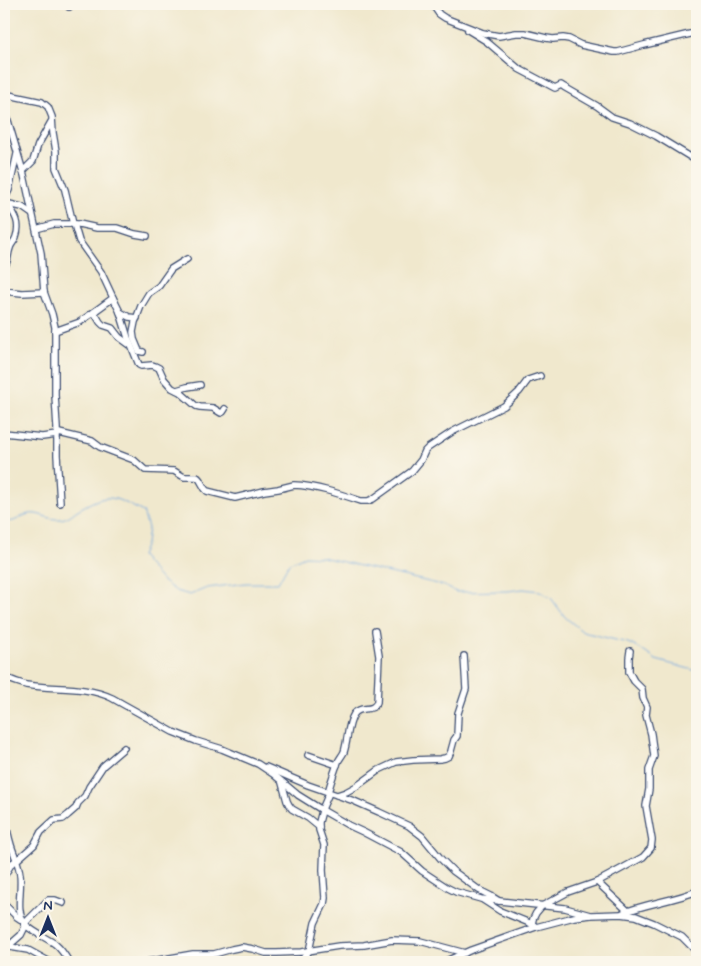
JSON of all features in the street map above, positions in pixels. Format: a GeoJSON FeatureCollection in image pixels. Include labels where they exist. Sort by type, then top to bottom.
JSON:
{"type":"FeatureCollection","features":[{"type":"Feature","properties":{"kind":"street"},"geometry":{"type":"LineString","coordinates":[[432,4],[442,16],[483,33],[499,36],[525,33],[546,38],[563,38],[614,52],[697,34]]}},
{"type":"Feature","properties":{"kind":"street"},"geometry":{"type":"LineString","coordinates":[[696,4],[697,20]]}},
{"type":"Feature","properties":{"kind":"street"},"geometry":{"type":"LineString","coordinates":[[460,24],[486,41],[519,68],[555,88],[563,86],[612,117],[656,136],[697,161]]}},
{"type":"Feature","properties":{"kind":"street"},"geometry":{"type":"LineString","coordinates":[[4,94],[42,102],[48,107],[52,120],[56,168],[65,190],[73,224],[79,241],[101,272],[120,312],[139,365],[152,365],[159,368],[165,381],[196,406],[213,408],[221,413],[225,409]]}},
{"type":"Feature","properties":{"kind":"street"},"geometry":{"type":"LineString","coordinates":[[4,107],[23,171],[36,228],[41,253],[44,292],[52,314],[55,331],[55,396],[60,503]]}},
{"type":"Feature","properties":{"kind":"street"},"geometry":{"type":"LineString","coordinates":[[23,171],[34,161],[38,145],[52,120]]}},
{"type":"Feature","properties":{"kind":"street"},"geometry":{"type":"LineString","coordinates":[[5,202],[17,152]]}},
{"type":"Feature","properties":{"kind":"street"},"geometry":{"type":"LineString","coordinates":[[5,202],[22,207],[32,214]]}},
{"type":"Feature","properties":{"kind":"street"},"geometry":{"type":"LineString","coordinates":[[4,268],[10,248],[17,236],[18,224],[16,216],[5,202]]}},
{"type":"Feature","properties":{"kind":"street"},"geometry":{"type":"LineString","coordinates":[[36,228],[54,224],[73,224],[97,228],[117,228],[147,236]]}},
{"type":"Feature","properties":{"kind":"street"},"geometry":{"type":"LineString","coordinates":[[143,352],[139,351],[133,335],[141,306],[149,293],[158,286],[172,268],[187,258]]}},
{"type":"Feature","properties":{"kind":"street"},"geometry":{"type":"LineString","coordinates":[[4,291],[22,293],[44,292]]}},
{"type":"Feature","properties":{"kind":"street"},"geometry":{"type":"LineString","coordinates":[[55,331],[80,322],[113,298]]}},
{"type":"Feature","properties":{"kind":"street"},"geometry":{"type":"LineString","coordinates":[[94,312],[100,322],[112,328],[119,337],[131,346]]}},
{"type":"Feature","properties":{"kind":"street"},"geometry":{"type":"LineString","coordinates":[[120,312],[129,317],[137,318]]}},
{"type":"Feature","properties":{"kind":"street"},"geometry":{"type":"LineString","coordinates":[[4,433],[42,437],[58,434],[92,441],[100,447],[132,459],[147,470],[174,471],[184,477],[197,477],[207,491],[232,498],[241,498],[294,485],[302,485],[361,501],[368,501],[390,488],[412,471],[428,448],[452,432],[504,406],[520,392],[528,380],[540,376]]}},
{"type":"Feature","properties":{"kind":"street"},"geometry":{"type":"LineString","coordinates":[[177,390],[200,384]]}},
{"type":"Feature","properties":{"kind":"street"},"geometry":{"type":"LineString","coordinates":[[300,962],[309,951],[315,923],[325,898],[323,841],[319,819],[331,793],[337,765],[344,750],[354,714],[361,710],[372,708],[377,702],[379,656],[375,631]]}},
{"type":"Feature","properties":{"kind":"street"},"geometry":{"type":"LineString","coordinates":[[534,925],[533,919],[536,912],[542,906],[568,892],[597,882],[643,857],[651,848],[646,806],[649,789],[649,770],[654,756],[646,715],[647,707],[642,689],[629,672],[630,651]]}},
{"type":"Feature","properties":{"kind":"street"},"geometry":{"type":"LineString","coordinates":[[331,793],[342,794],[379,770],[396,762],[440,759],[449,756],[457,736],[458,714],[466,690],[464,656]]}},
{"type":"Feature","properties":{"kind":"street"},"geometry":{"type":"LineString","coordinates":[[4,678],[24,684],[85,690],[103,694],[173,732],[222,749],[396,819],[417,831],[453,871],[479,890],[499,901]]}},
{"type":"Feature","properties":{"kind":"street"},"geometry":{"type":"LineString","coordinates":[[4,876],[12,863],[34,845],[41,832],[54,820],[63,819],[76,808],[78,803],[86,796],[89,787],[103,766],[124,748]]}},
{"type":"Feature","properties":{"kind":"street"},"geometry":{"type":"LineString","coordinates":[[308,755],[337,765]]}},
{"type":"Feature","properties":{"kind":"street"},"geometry":{"type":"LineString","coordinates":[[258,764],[298,795],[348,825],[394,847],[422,871],[456,892],[481,899],[565,908],[590,915]]}},
{"type":"Feature","properties":{"kind":"street"},"geometry":{"type":"LineString","coordinates":[[281,781],[292,809],[319,827]]}},
{"type":"Feature","properties":{"kind":"street"},"geometry":{"type":"LineString","coordinates":[[4,814],[11,846],[21,877],[20,905],[24,923],[21,935],[5,947]]}},
{"type":"Feature","properties":{"kind":"street"},"geometry":{"type":"LineString","coordinates":[[597,882],[628,911]]}},
{"type":"Feature","properties":{"kind":"street"},"geometry":{"type":"LineString","coordinates":[[621,914],[697,891]]}},
{"type":"Feature","properties":{"kind":"street"},"geometry":{"type":"LineString","coordinates":[[481,899],[500,912],[534,925]]}},
{"type":"Feature","properties":{"kind":"street"},"geometry":{"type":"LineString","coordinates":[[24,923],[48,900],[63,903]]}},
{"type":"Feature","properties":{"kind":"street"},"geometry":{"type":"LineString","coordinates":[[4,904],[24,923],[55,944],[69,962]]}},
{"type":"Feature","properties":{"kind":"street"},"geometry":{"type":"LineString","coordinates":[[444,962],[534,925],[590,915],[621,914],[636,916],[676,934],[688,942],[697,952]]}},
{"type":"Feature","properties":{"kind":"street"},"geometry":{"type":"LineString","coordinates":[[147,962],[192,954],[214,954],[242,948],[266,953],[309,951],[392,940],[420,941],[465,953]]}},
{"type":"Feature","properties":{"kind":"street"},"geometry":{"type":"LineString","coordinates":[[5,947],[28,950],[50,962]]}},
{"type":"Feature","properties":{"kind":"waterway"},"geometry":{"type":"LineString","coordinates":[[4,521],[15,521],[26,515],[33,514],[62,519],[103,498],[116,499],[143,512],[148,528],[146,544],[141,556],[161,580],[176,591],[190,595],[207,588],[246,583],[278,583],[289,563],[305,556],[322,557],[442,585],[456,592],[523,589],[540,591],[551,598],[565,617],[583,632],[628,643],[656,660],[697,671]]}}]}
